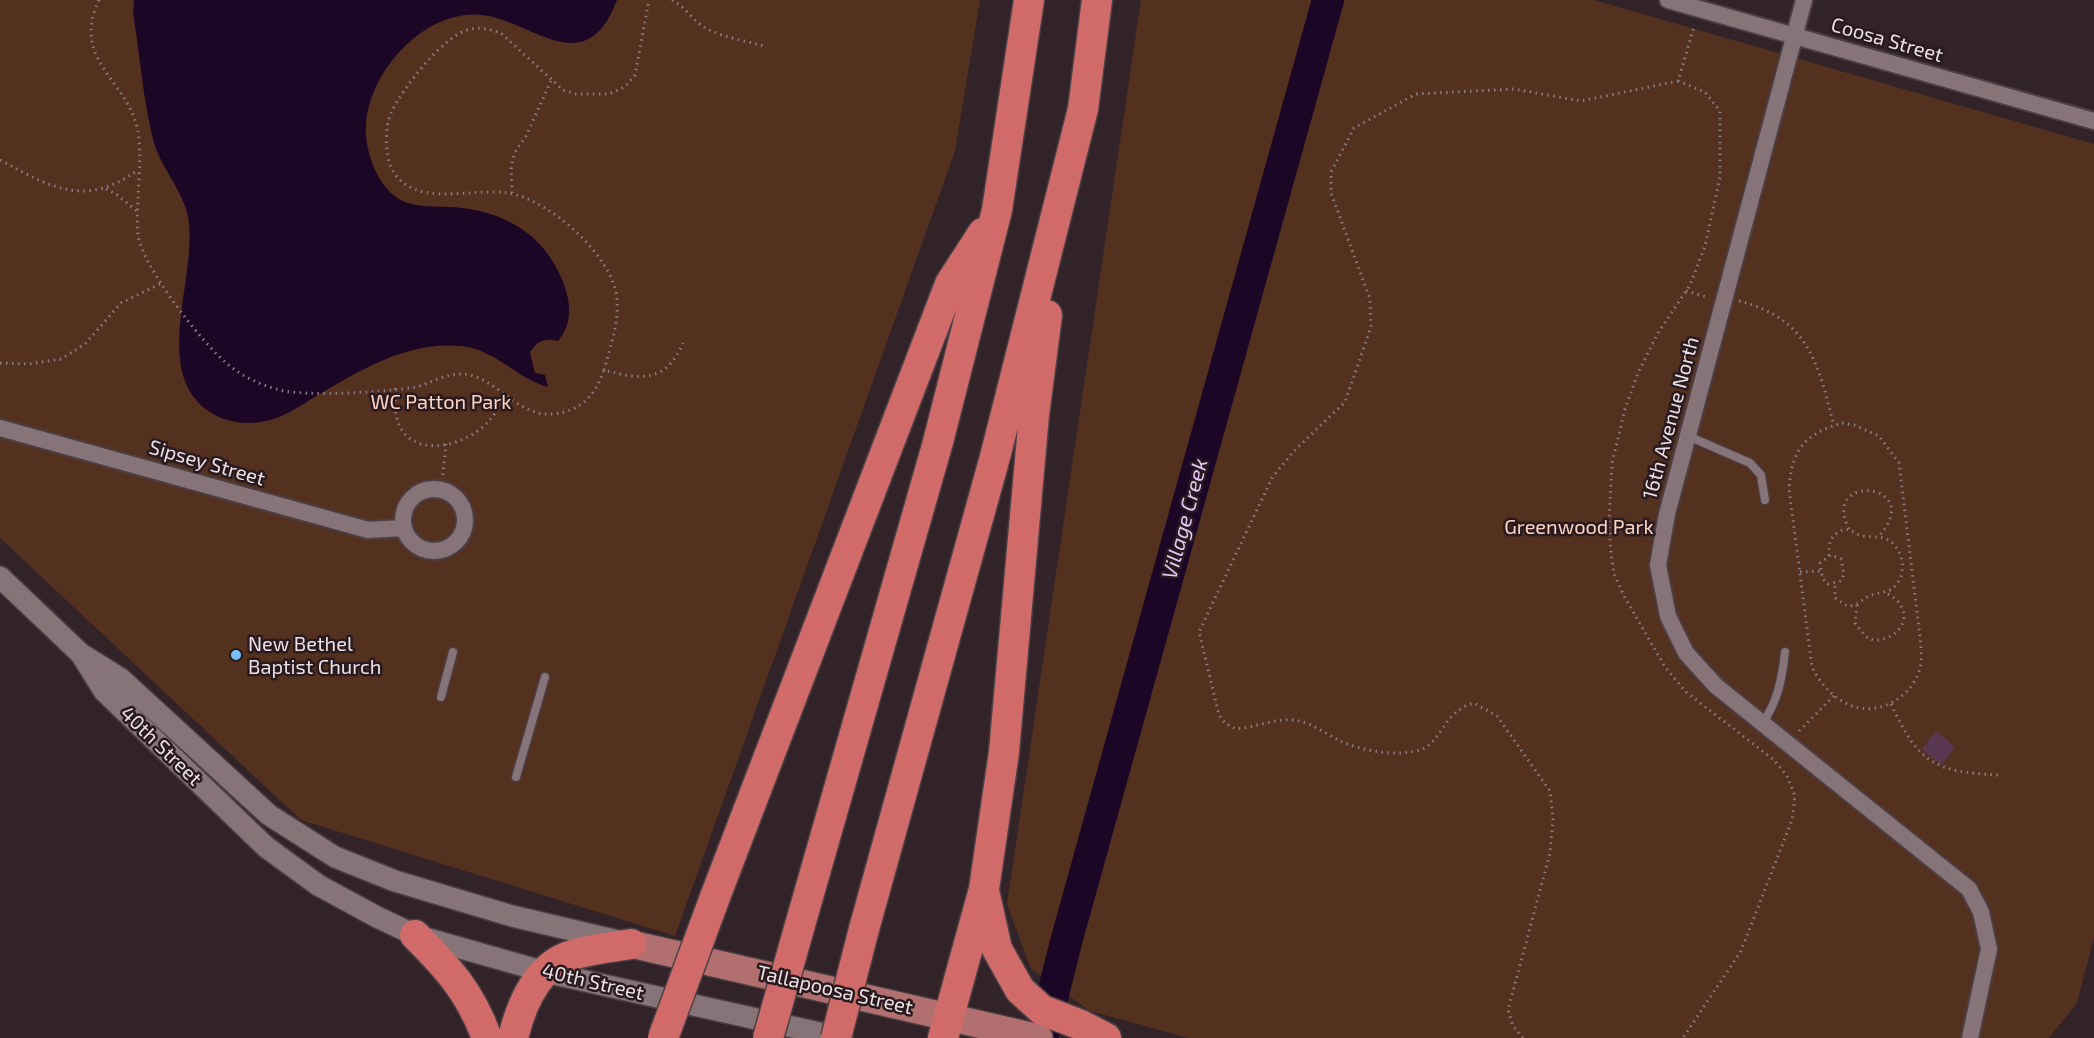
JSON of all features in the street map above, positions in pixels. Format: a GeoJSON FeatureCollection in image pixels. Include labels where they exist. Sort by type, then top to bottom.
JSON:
{"type":"FeatureCollection","features":[{"type":"Feature","properties":{"kind":"highway"},"geometry":{"type":"LineString","coordinates":[[768,1038],[938,442],[997,210],[1029,0]]}},
{"type":"Feature","properties":{"kind":"highway"},"geometry":{"type":"LineString","coordinates":[[836,1038],[995,457],[1083,109],[1097,0]]}},
{"type":"Feature","properties":{"kind":"highway"},"geometry":{"type":"LineString","coordinates":[[946,1027],[984,889],[1004,752],[1034,415],[1066,176]]}},
{"type":"Feature","properties":{"kind":"highway"},"geometry":{"type":"LineString","coordinates":[[663,1038],[950,284],[997,210]]}},
{"type":"Feature","properties":{"kind":"highway"},"geometry":{"type":"LineString","coordinates":[[984,889],[998,949],[1020,990],[1042,1010],[1093,1031]]}},
{"type":"Feature","properties":{"kind":"highway"},"geometry":{"type":"LineString","coordinates":[[415,935],[445,966],[470,997],[487,1038]]}},
{"type":"Feature","properties":{"kind":"highway"},"geometry":{"type":"LineString","coordinates":[[513,1038],[520,1010],[533,986],[545,972],[570,955],[631,944]]}},
{"type":"Feature","properties":{"kind":"main road","name":"Tallapoosa Street"},"geometry":{"type":"LineString","coordinates":[[631,944],[946,1027],[1026,1035]]}},
{"type":"Feature","properties":{"kind":"street","name":"Coosa Street"},"geometry":{"type":"LineString","coordinates":[[1668,0],[2094,121]]}},
{"type":"Feature","properties":{"kind":"street","name":"16th Avenue North"},"geometry":{"type":"LineString","coordinates":[[1804,0],[1667,514],[1658,565],[1668,616],[1686,653],[1716,686],[1969,889],[1981,912],[1989,949],[1970,1038]]}},
{"type":"Feature","properties":{"kind":"street","name":"Sipsey Street"},"geometry":{"type":"LineString","coordinates":[[0,428],[368,530],[404,528]]}},
{"type":"Feature","properties":{"kind":"street"},"geometry":{"type":"LineString","coordinates":[[0,577],[81,654]]}},
{"type":"Feature","properties":{"kind":"street","name":"40th Street"},"geometry":{"type":"LineString","coordinates":[[81,654],[121,679],[269,815],[335,857],[395,881],[512,916],[631,944]]}},
{"type":"Feature","properties":{"kind":"street","name":"40th Street"},"geometry":{"type":"LineString","coordinates":[[81,654],[104,691],[266,847],[318,885],[377,917],[415,935],[545,972],[842,1038]]}},
{"type":"Feature","properties":{"kind":"lane"},"geometry":{"type":"LineString","coordinates":[[1688,436],[1750,463],[1761,475],[1765,500]]}},
{"type":"Feature","properties":{"kind":"lane"},"geometry":{"type":"LineString","coordinates":[[441,697],[453,652]]}},
{"type":"Feature","properties":{"kind":"lane"},"geometry":{"type":"LineString","coordinates":[[1762,724],[1773,709],[1782,681],[1785,652]]}},
{"type":"Feature","properties":{"kind":"lane"},"geometry":{"type":"LineString","coordinates":[[516,777],[545,677]]}},
{"type":"Feature","properties":{"kind":"path"},"geometry":{"type":"LineString","coordinates":[[99,0],[94,9],[91,38],[100,66],[131,109],[138,129],[138,237],[173,299],[204,342],[226,363],[251,380],[281,391],[340,392],[395,388],[416,386],[463,374],[478,378],[530,410],[550,415],[570,411],[585,402],[597,389],[616,321],[617,298],[613,278],[600,257],[577,233],[545,209],[512,193],[435,193],[415,190],[401,180],[391,166],[387,133],[391,114],[407,88],[439,49],[454,37],[471,28],[491,30],[502,34],[563,90],[576,94],[609,94],[625,87],[635,75],[649,0]]}},
{"type":"Feature","properties":{"kind":"path"},"geometry":{"type":"LineString","coordinates":[[672,0],[687,10],[700,24],[716,33],[764,46]]}},
{"type":"Feature","properties":{"kind":"path"},"geometry":{"type":"LineString","coordinates":[[1678,81],[1694,27]]}},
{"type":"Feature","properties":{"kind":"path"},"geometry":{"type":"LineString","coordinates":[[512,193],[511,166],[515,152],[526,136],[551,81]]}},
{"type":"Feature","properties":{"kind":"path"},"geometry":{"type":"LineString","coordinates":[[1523,1038],[1513,1026],[1508,1010],[1550,853],[1552,810],[1550,791],[1497,716],[1473,703],[1465,705],[1453,712],[1434,739],[1422,750],[1399,752],[1367,750],[1341,741],[1304,722],[1285,719],[1236,729],[1219,715],[1199,632],[1233,565],[1272,478],[1293,452],[1345,402],[1371,327],[1370,299],[1331,193],[1331,172],[1354,128],[1416,94],[1514,89],[1581,101],[1678,81],[1705,93],[1720,111],[1720,177],[1705,246],[1686,291],[1658,333],[1638,374],[1625,409],[1612,463],[1609,522],[1614,574],[1624,596],[1665,667],[1686,692],[1774,760],[1787,776],[1795,796],[1792,820],[1741,951],[1683,1038]]}},
{"type":"Feature","properties":{"kind":"path"},"geometry":{"type":"LineString","coordinates":[[0,160],[61,188],[84,193],[106,189],[138,170]]}},
{"type":"Feature","properties":{"kind":"path"},"geometry":{"type":"LineString","coordinates":[[106,189],[138,212]]}},
{"type":"Feature","properties":{"kind":"path"},"geometry":{"type":"LineString","coordinates":[[0,363],[29,364],[61,358],[85,344],[121,303],[162,283]]}},
{"type":"Feature","properties":{"kind":"path"},"geometry":{"type":"LineString","coordinates":[[1686,291],[1757,305],[1783,318],[1808,344],[1821,372],[1834,426]]}},
{"type":"Feature","properties":{"kind":"path"},"geometry":{"type":"LineString","coordinates":[[604,370],[633,378],[651,377],[677,357],[683,343]]}},
{"type":"Feature","properties":{"kind":"path"},"geometry":{"type":"LineString","coordinates":[[395,388],[396,416],[404,433],[415,442],[446,444],[474,434],[489,422],[507,396]]}},
{"type":"Feature","properties":{"kind":"path"},"geometry":{"type":"LineString","coordinates":[[1854,425],[1880,436],[1899,463],[1911,559],[1921,645],[1920,668],[1907,693],[1891,704],[1870,711],[1851,708],[1820,682],[1812,667],[1789,489],[1791,464],[1802,446],[1813,435],[1834,426],[1854,425]]}},
{"type":"Feature","properties":{"kind":"path"},"geometry":{"type":"LineString","coordinates":[[443,475],[446,444]]}},
{"type":"Feature","properties":{"kind":"path"},"geometry":{"type":"LineString","coordinates":[[1849,529],[1844,516],[1847,502],[1857,492],[1874,489],[1884,495],[1892,511],[1890,522],[1880,536]]}},
{"type":"Feature","properties":{"kind":"path"},"geometry":{"type":"LineString","coordinates":[[1829,556],[1829,542],[1832,537],[1840,531],[1849,529],[1863,536],[1880,536],[1896,547],[1902,561],[1901,574],[1894,585],[1865,598],[1857,605],[1847,606],[1835,598],[1835,584]]}},
{"type":"Feature","properties":{"kind":"path"},"geometry":{"type":"LineString","coordinates":[[1829,556],[1841,559],[1844,566],[1841,581],[1835,584],[1828,584],[1823,579],[1821,571],[1820,563],[1829,556]]}},
{"type":"Feature","properties":{"kind":"path"},"geometry":{"type":"LineString","coordinates":[[1902,561],[1911,559]]}},
{"type":"Feature","properties":{"kind":"path"},"geometry":{"type":"LineString","coordinates":[[1800,572],[1821,571]]}},
{"type":"Feature","properties":{"kind":"path"},"geometry":{"type":"LineString","coordinates":[[1857,605],[1855,623],[1860,631],[1873,640],[1890,638],[1901,627],[1902,610],[1900,603],[1884,591]]}},
{"type":"Feature","properties":{"kind":"path"},"geometry":{"type":"LineString","coordinates":[[1787,744],[1811,716],[1834,696]]}},
{"type":"Feature","properties":{"kind":"path"},"geometry":{"type":"LineString","coordinates":[[1891,704],[1909,740],[1921,753],[1940,767],[1967,774],[1998,775]]}},
{"type":"Feature","properties":{"kind":"green space","name":"WC Patton Park"},"geometry":{"type":"Polygon","coordinates":[[[0,0],[980,0],[955,151],[675,936],[301,820],[0,538],[0,0]]]}},
{"type":"Feature","properties":{"kind":"green space","name":"Greenwood Park"},"geometry":{"type":"Polygon","coordinates":[[[1141,0],[1594,0],[2094,144],[2094,937],[2077,1003],[2049,1038],[1189,1038],[1090,1011],[1031,969],[1007,904],[1141,0]]]}},
{"type":"Feature","properties":{"kind":"shaded area"},"geometry":{"type":"Polygon","coordinates":[[[134,0],[617,0],[605,24],[591,37],[576,43],[560,42],[489,16],[466,15],[443,21],[422,32],[403,48],[387,67],[375,89],[368,111],[366,134],[371,160],[384,185],[396,197],[415,205],[468,209],[502,218],[518,226],[532,237],[555,265],[568,298],[569,313],[566,327],[558,341],[542,341],[530,352],[535,373],[545,375],[548,387],[527,378],[478,350],[447,345],[426,347],[387,359],[368,367],[288,413],[263,422],[241,423],[227,420],[213,414],[194,397],[183,375],[179,350],[190,241],[188,217],[182,198],[154,143],[142,78],[133,13],[134,0]]]}},
{"type":"Feature","properties":{"kind":"building"},"geometry":{"type":"Polygon","coordinates":[[[1936,731],[1955,747],[1941,765],[1922,749],[1936,731]]]}},
{"type":"Feature","properties":{"kind":"waterway","name":"Village Creek"},"geometry":{"type":"LineString","coordinates":[[1042,1038],[1066,942],[1328,0]]}},
{"type":"Feature","properties":{"kind":"place","name":"New Bethel Baptist Church"},"geometry":{"type":"Point","coordinates":[236,655]}}]}
